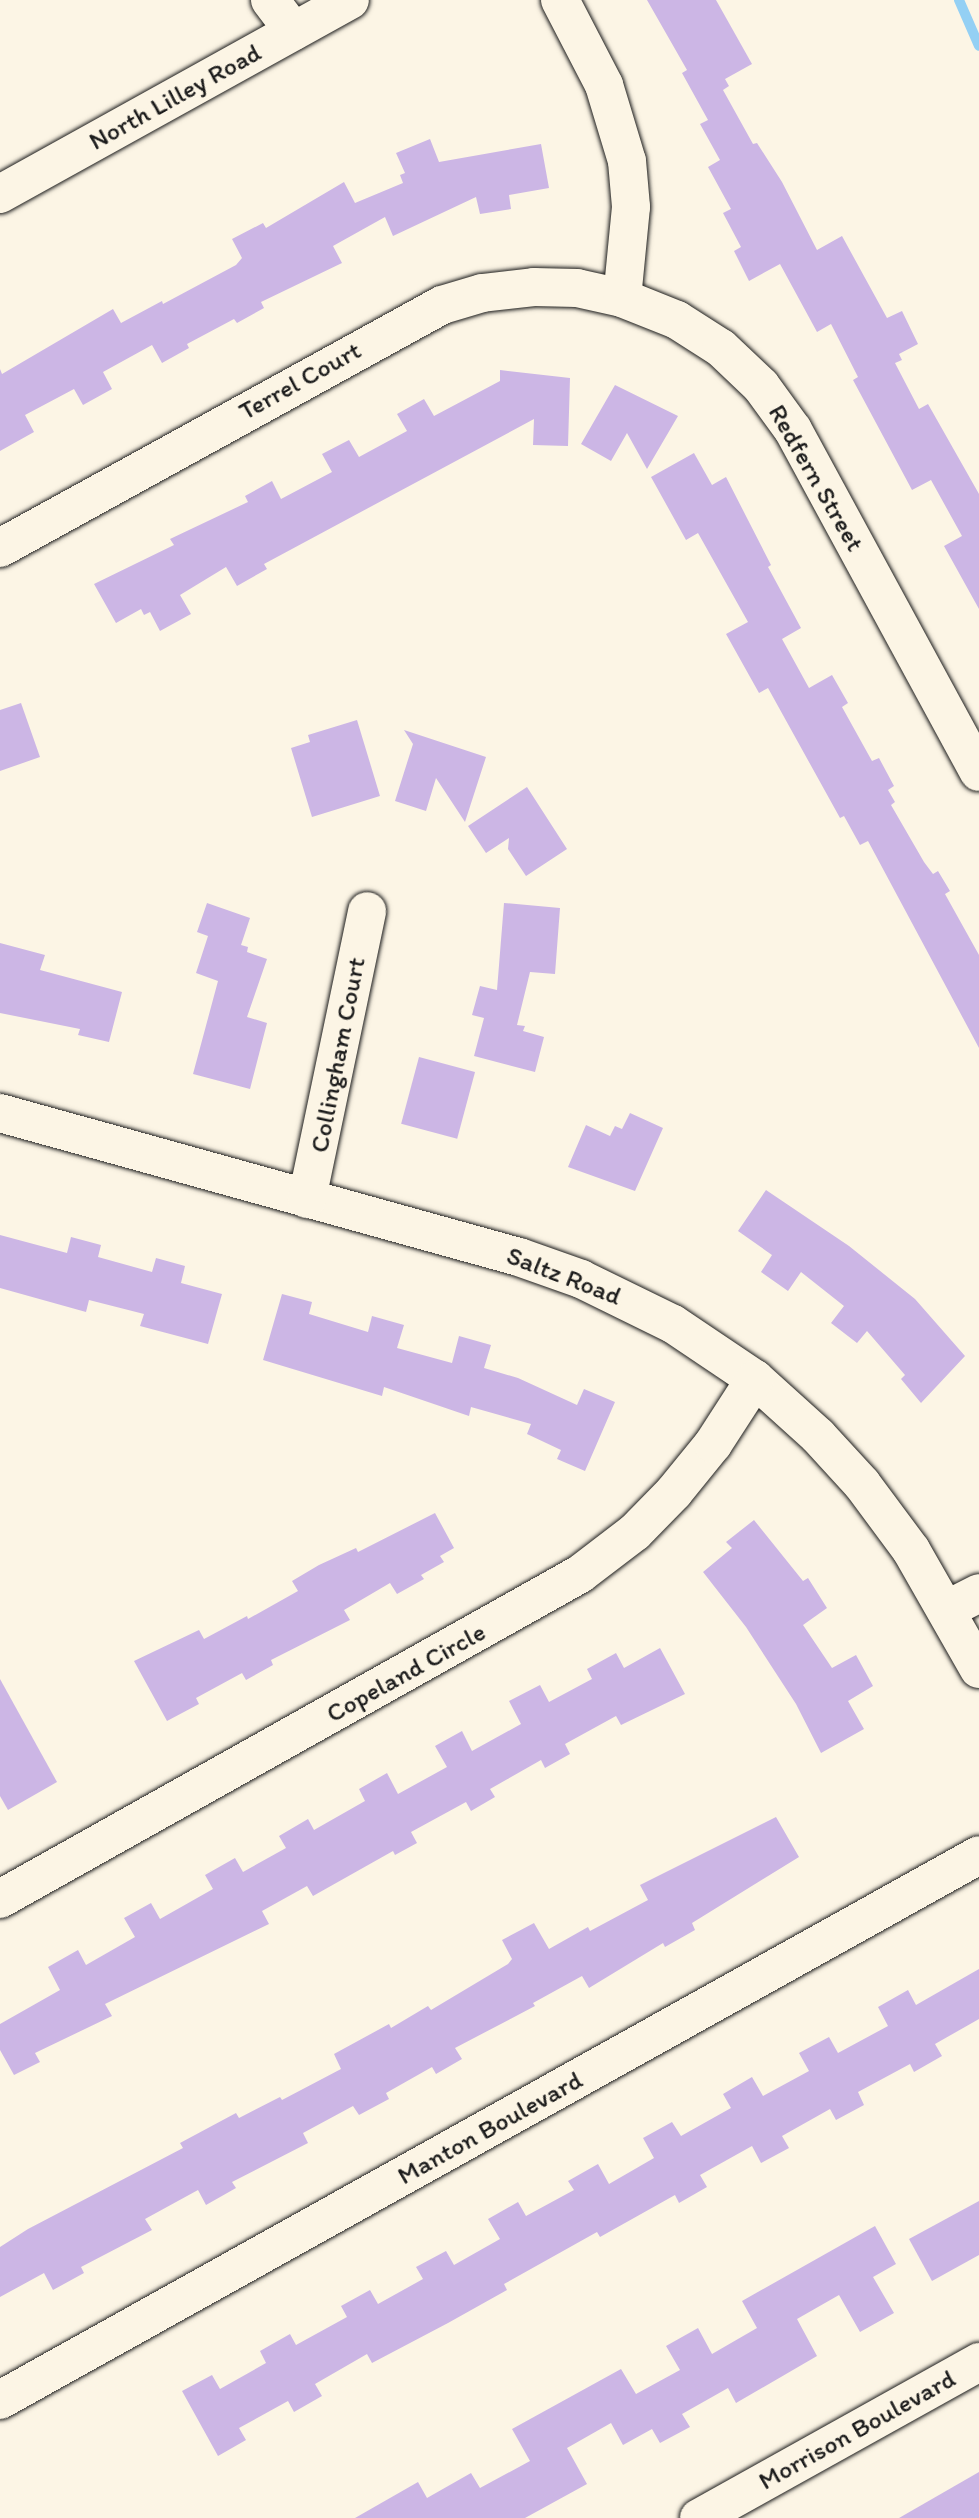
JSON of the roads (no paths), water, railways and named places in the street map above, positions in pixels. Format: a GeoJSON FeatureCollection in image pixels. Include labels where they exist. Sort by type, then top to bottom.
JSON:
{"type":"FeatureCollection","features":[{"type":"Feature","properties":{"kind":"street"},"geometry":{"type":"LineString","coordinates":[[270,0],[293,31]]}},
{"type":"Feature","properties":{"kind":"street","name":"North Lilley Road"},"geometry":{"type":"LineString","coordinates":[[0,194],[349,0]]}},
{"type":"Feature","properties":{"kind":"street"},"geometry":{"type":"LineString","coordinates":[[559,0],[604,85],[627,161],[631,218],[622,298]]}},
{"type":"Feature","properties":{"kind":"street","name":"Terrel Court"},"geometry":{"type":"LineString","coordinates":[[0,548],[442,305],[482,293],[534,287],[577,288],[622,298]]}},
{"type":"Feature","properties":{"kind":"street","name":"Redfern Street"},"geometry":{"type":"LineString","coordinates":[[622,298],[677,320],[721,348],[761,386],[793,430],[979,772]]}},
{"type":"Feature","properties":{"kind":"street","name":"Collingham Court"},"geometry":{"type":"LineString","coordinates":[[307,1199],[367,911]]}},
{"type":"Feature","properties":{"kind":"street","name":"Saltz Road"},"geometry":{"type":"LineString","coordinates":[[0,1113],[519,1257],[581,1279],[673,1324],[755,1380],[818,1436],[862,1484],[911,1550],[962,1601],[979,1669]]}},
{"type":"Feature","properties":{"kind":"street","name":"Copeland Circle"},"geometry":{"type":"LineString","coordinates":[[0,1899],[580,1574],[635,1532],[674,1492],[713,1444],[755,1380]]}},
{"type":"Feature","properties":{"kind":"street","name":"Manton Boulevard"},"geometry":{"type":"LineString","coordinates":[[0,2400],[979,1856]]}},
{"type":"Feature","properties":{"kind":"street","name":"Morrison Boulevard"},"geometry":{"type":"LineString","coordinates":[[699,2518],[979,2362]]}},
{"type":"Feature","properties":{"kind":"waterway"},"geometry":{"type":"LineString","coordinates":[[959,0],[979,46]]}}]}
